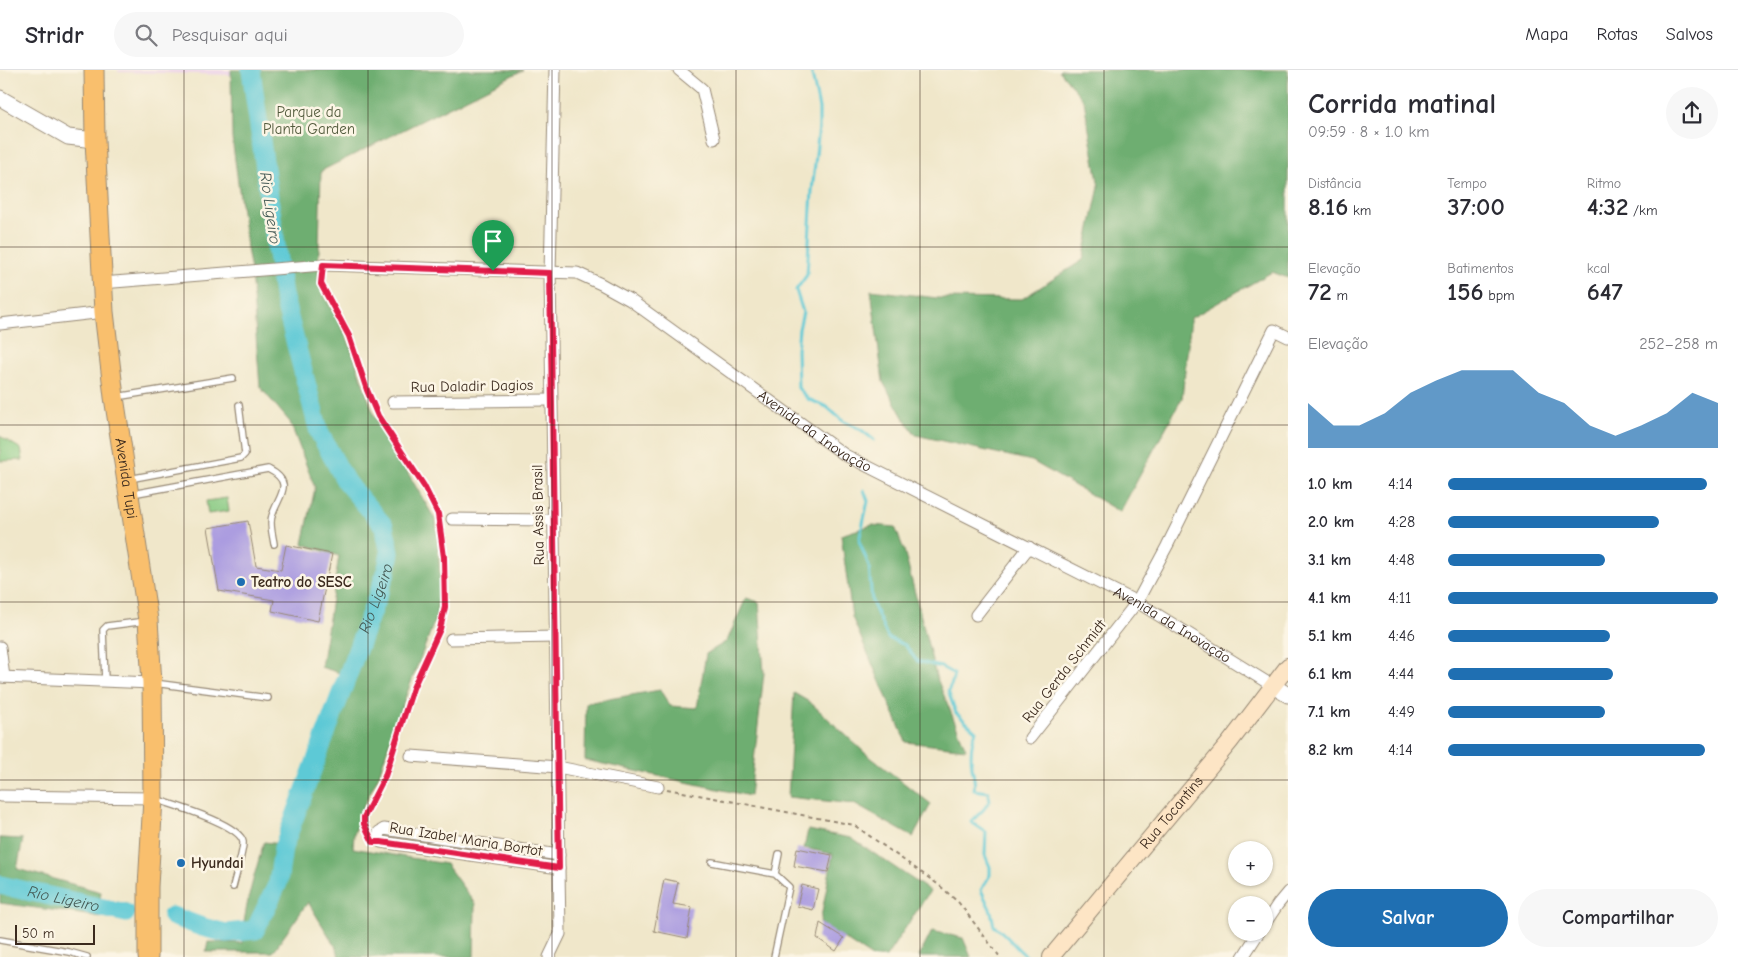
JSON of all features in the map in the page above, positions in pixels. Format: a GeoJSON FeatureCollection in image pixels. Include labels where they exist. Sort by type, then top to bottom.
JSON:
{"type":"FeatureCollection","features":[{"type":"Feature","properties":{"kind":"main road","name":"Avenida Tupi"},"geometry":{"type":"LineString","coordinates":[[94,70],[95,140],[104,312],[114,397],[148,620],[152,683],[153,798],[148,886],[148,957]]}},
{"type":"Feature","properties":{"kind":"main road","name":"Rua Tocantins"},"geometry":{"type":"LineString","coordinates":[[1050,957],[1230,742],[1288,666]]}},
{"type":"Feature","properties":{"kind":"main road","name":"Avenida Tupi"},"geometry":{"type":"LineString","coordinates":[[137,957],[148,886]]}},
{"type":"Feature","properties":{"kind":"street","name":"Rua Assis Brasil"},"geometry":{"type":"LineString","coordinates":[[549,957],[560,934],[550,273],[555,70]]}},
{"type":"Feature","properties":{"kind":"street"},"geometry":{"type":"LineString","coordinates":[[679,70],[702,89],[714,140]]}},
{"type":"Feature","properties":{"kind":"street"},"geometry":{"type":"LineString","coordinates":[[0,98],[68,137],[95,140]]}},
{"type":"Feature","properties":{"kind":"street","name":"Avenida da Inovação"},"geometry":{"type":"LineString","coordinates":[[102,283],[323,265],[577,273],[630,300],[845,455],[1137,602],[1288,695]]}},
{"type":"Feature","properties":{"kind":"street"},"geometry":{"type":"LineString","coordinates":[[0,324],[104,312]]}},
{"type":"Feature","properties":{"kind":"street","name":"Rua Gerda Schmidt"},"geometry":{"type":"LineString","coordinates":[[1030,738],[1137,602],[1167,546],[1274,330],[1288,337]]}},
{"type":"Feature","properties":{"kind":"street","name":"Rua Daladir Dagios"},"geometry":{"type":"LineString","coordinates":[[393,402],[551,400]]}},
{"type":"Feature","properties":{"kind":"street"},"geometry":{"type":"LineString","coordinates":[[452,519],[553,520]]}},
{"type":"Feature","properties":{"kind":"street"},"geometry":{"type":"LineString","coordinates":[[976,615],[1029,547]]}},
{"type":"Feature","properties":{"kind":"street"},"geometry":{"type":"LineString","coordinates":[[451,639],[556,637]]}},
{"type":"Feature","properties":{"kind":"street"},"geometry":{"type":"LineString","coordinates":[[0,647],[2,677],[152,683]]}},
{"type":"Feature","properties":{"kind":"street"},"geometry":{"type":"LineString","coordinates":[[411,756],[558,767],[658,787]]}},
{"type":"Feature","properties":{"kind":"street"},"geometry":{"type":"LineString","coordinates":[[0,796],[153,798]]}},
{"type":"Feature","properties":{"kind":"street","name":"Rua Izabel Maria Bortot"},"geometry":{"type":"LineString","coordinates":[[559,855],[384,829],[379,832],[378,838],[381,842],[559,868]]}},
{"type":"Feature","properties":{"kind":"street"},"geometry":{"type":"LineString","coordinates":[[1273,912],[1288,892]]}},
{"type":"Feature","properties":{"kind":"street"},"geometry":{"type":"LineString","coordinates":[[1243,957],[1253,941]]}},
{"type":"Feature","properties":{"kind":"lane"},"geometry":{"type":"LineString","coordinates":[[114,397],[233,378]]}},
{"type":"Feature","properties":{"kind":"lane"},"geometry":{"type":"LineString","coordinates":[[128,487],[241,458],[245,454],[239,405]]}},
{"type":"Feature","properties":{"kind":"lane"},"geometry":{"type":"LineString","coordinates":[[128,487],[268,469],[276,473],[284,485],[284,491],[271,518],[274,544]]}},
{"type":"Feature","properties":{"kind":"lane"},"geometry":{"type":"LineString","coordinates":[[105,681],[103,630],[107,626],[148,620]]}},
{"type":"Feature","properties":{"kind":"lane"},"geometry":{"type":"LineString","coordinates":[[152,683],[268,698]]}},
{"type":"Feature","properties":{"kind":"lane"},"geometry":{"type":"LineString","coordinates":[[153,798],[226,824],[238,832],[243,842],[233,887]]}},
{"type":"Feature","properties":{"kind":"lane"},"geometry":{"type":"LineString","coordinates":[[775,874],[779,854]]}},
{"type":"Feature","properties":{"kind":"lane"},"geometry":{"type":"LineString","coordinates":[[712,862],[775,874],[789,887],[774,957]]}},
{"type":"Feature","properties":{"kind":"lane"},"geometry":{"type":"LineString","coordinates":[[0,940],[87,957]]}},
{"type":"Feature","properties":{"kind":"path"},"geometry":{"type":"LineString","coordinates":[[323,265],[321,284],[349,336],[378,416],[424,486],[438,514],[444,557],[445,607],[440,629],[413,688],[387,771],[364,817],[364,824],[373,842],[381,842]]}},
{"type":"Feature","properties":{"kind":"path"},"geometry":{"type":"LineString","coordinates":[[658,787],[854,825],[939,885],[959,903],[1000,957]]}},
{"type":"Feature","properties":{"kind":"shaded area"},"geometry":{"type":"Polygon","coordinates":[[[118,70],[231,70],[231,75],[118,72],[118,70]]]}},
{"type":"Feature","properties":{"kind":"green space","name":"Parque da Planta Garden"},"geometry":{"type":"Polygon","coordinates":[[[231,70],[523,70],[321,171],[318,284],[347,337],[374,415],[436,521],[440,575],[436,617],[396,722],[379,775],[364,805],[354,834],[353,848],[446,864],[475,904],[474,957],[339,957],[337,949],[308,902],[273,952],[206,952],[208,942],[242,943],[247,904],[264,842],[281,844],[343,674],[321,667],[339,556],[303,544],[315,488],[290,422],[260,387],[251,271],[232,138],[231,70]]]}},
{"type":"Feature","properties":{"kind":"green space"},"geometry":{"type":"Polygon","coordinates":[[[1059,70],[1288,70],[1288,278],[1272,272],[1191,318],[1182,398],[1120,512],[1032,461],[916,435],[903,417],[883,382],[871,290],[937,298],[1022,299],[1083,260],[1099,187],[1084,101],[1059,70]]]}},
{"type":"Feature","properties":{"kind":"green space"},"geometry":{"type":"Polygon","coordinates":[[[0,436],[21,449],[23,460],[0,461],[0,436]]]}},
{"type":"Feature","properties":{"kind":"green space"},"geometry":{"type":"Polygon","coordinates":[[[227,498],[229,511],[208,514],[206,501],[227,498]]]}},
{"type":"Feature","properties":{"kind":"green space"},"geometry":{"type":"Polygon","coordinates":[[[872,525],[895,527],[904,550],[936,676],[966,749],[906,742],[852,617],[841,535],[872,525]]]}},
{"type":"Feature","properties":{"kind":"green space"},"geometry":{"type":"Polygon","coordinates":[[[746,598],[759,602],[764,673],[750,796],[585,760],[586,703],[660,690],[670,706],[697,708],[706,654],[727,641],[746,598]]]}},
{"type":"Feature","properties":{"kind":"green space"},"geometry":{"type":"Polygon","coordinates":[[[794,693],[811,703],[865,753],[931,804],[913,837],[854,804],[788,797],[794,693]]]}},
{"type":"Feature","properties":{"kind":"green space"},"geometry":{"type":"Polygon","coordinates":[[[808,830],[851,838],[930,891],[886,957],[872,957],[820,923],[833,854],[804,848],[808,830]]]}},
{"type":"Feature","properties":{"kind":"green space"},"geometry":{"type":"Polygon","coordinates":[[[0,838],[23,839],[17,869],[101,892],[100,899],[127,904],[124,920],[0,903],[0,838]]]}},
{"type":"Feature","properties":{"kind":"green space"},"geometry":{"type":"Polygon","coordinates":[[[932,931],[963,938],[971,957],[919,957],[932,931]]]}},
{"type":"Feature","properties":{"kind":"building"},"geometry":{"type":"Polygon","coordinates":[[[248,521],[256,566],[281,570],[286,545],[332,554],[318,621],[272,611],[274,600],[219,591],[208,528],[248,521]]]}},
{"type":"Feature","properties":{"kind":"building"},"geometry":{"type":"Polygon","coordinates":[[[797,848],[832,855],[828,872],[794,866],[797,848]]]}},
{"type":"Feature","properties":{"kind":"building"},"geometry":{"type":"Polygon","coordinates":[[[664,879],[678,882],[673,904],[692,907],[687,938],[654,931],[664,879]]]}},
{"type":"Feature","properties":{"kind":"building"},"geometry":{"type":"Polygon","coordinates":[[[802,885],[818,889],[813,910],[797,906],[802,885]]]}},
{"type":"Feature","properties":{"kind":"building"},"geometry":{"type":"Polygon","coordinates":[[[820,923],[844,938],[836,951],[817,938],[820,923]]]}},
{"type":"Feature","properties":{"kind":"waterway","name":"Rio Ligeiro"},"geometry":{"type":"LineString","coordinates":[[172,916],[226,933],[255,930],[278,883],[283,848],[386,573],[390,553],[384,526],[346,482],[319,432],[283,295],[251,70]]}},
{"type":"Feature","properties":{"kind":"waterway"},"geometry":{"type":"LineString","coordinates":[[811,70],[819,108],[819,127],[812,191],[807,275],[796,290],[803,312],[797,350],[798,388],[808,399],[827,407],[843,421],[860,429],[874,440]]}},
{"type":"Feature","properties":{"kind":"waterway"},"geometry":{"type":"LineString","coordinates":[[864,490],[868,501],[859,541],[869,566],[872,602],[888,638],[905,645],[917,661],[941,667],[954,674],[948,691],[956,713],[976,731],[971,753],[975,781],[974,790],[988,792],[990,800],[971,822],[986,832],[985,855],[990,867],[990,875],[981,890],[991,911],[994,926],[1026,956]]}},
{"type":"Feature","properties":{"kind":"waterway","name":"Rio Ligeiro"},"geometry":{"type":"LineString","coordinates":[[0,885],[126,913]]}},
{"type":"Feature","properties":{"kind":"place","name":"Teatro do SESC"},"geometry":{"type":"Point","coordinates":[241,582]}},
{"type":"Feature","properties":{"kind":"place","name":"Hyundai"},"geometry":{"type":"Point","coordinates":[181,863]}},
{"type":"Feature","properties":{"kind":"route"},"geometry":{"type":"LineString","coordinates":[[323,265],[493,271],[550,273],[559,868],[373,842],[364,824],[364,817],[390,766],[413,688],[440,629],[446,596],[444,557],[438,514],[424,486],[378,416],[349,336],[321,284],[323,265]]}}]}
